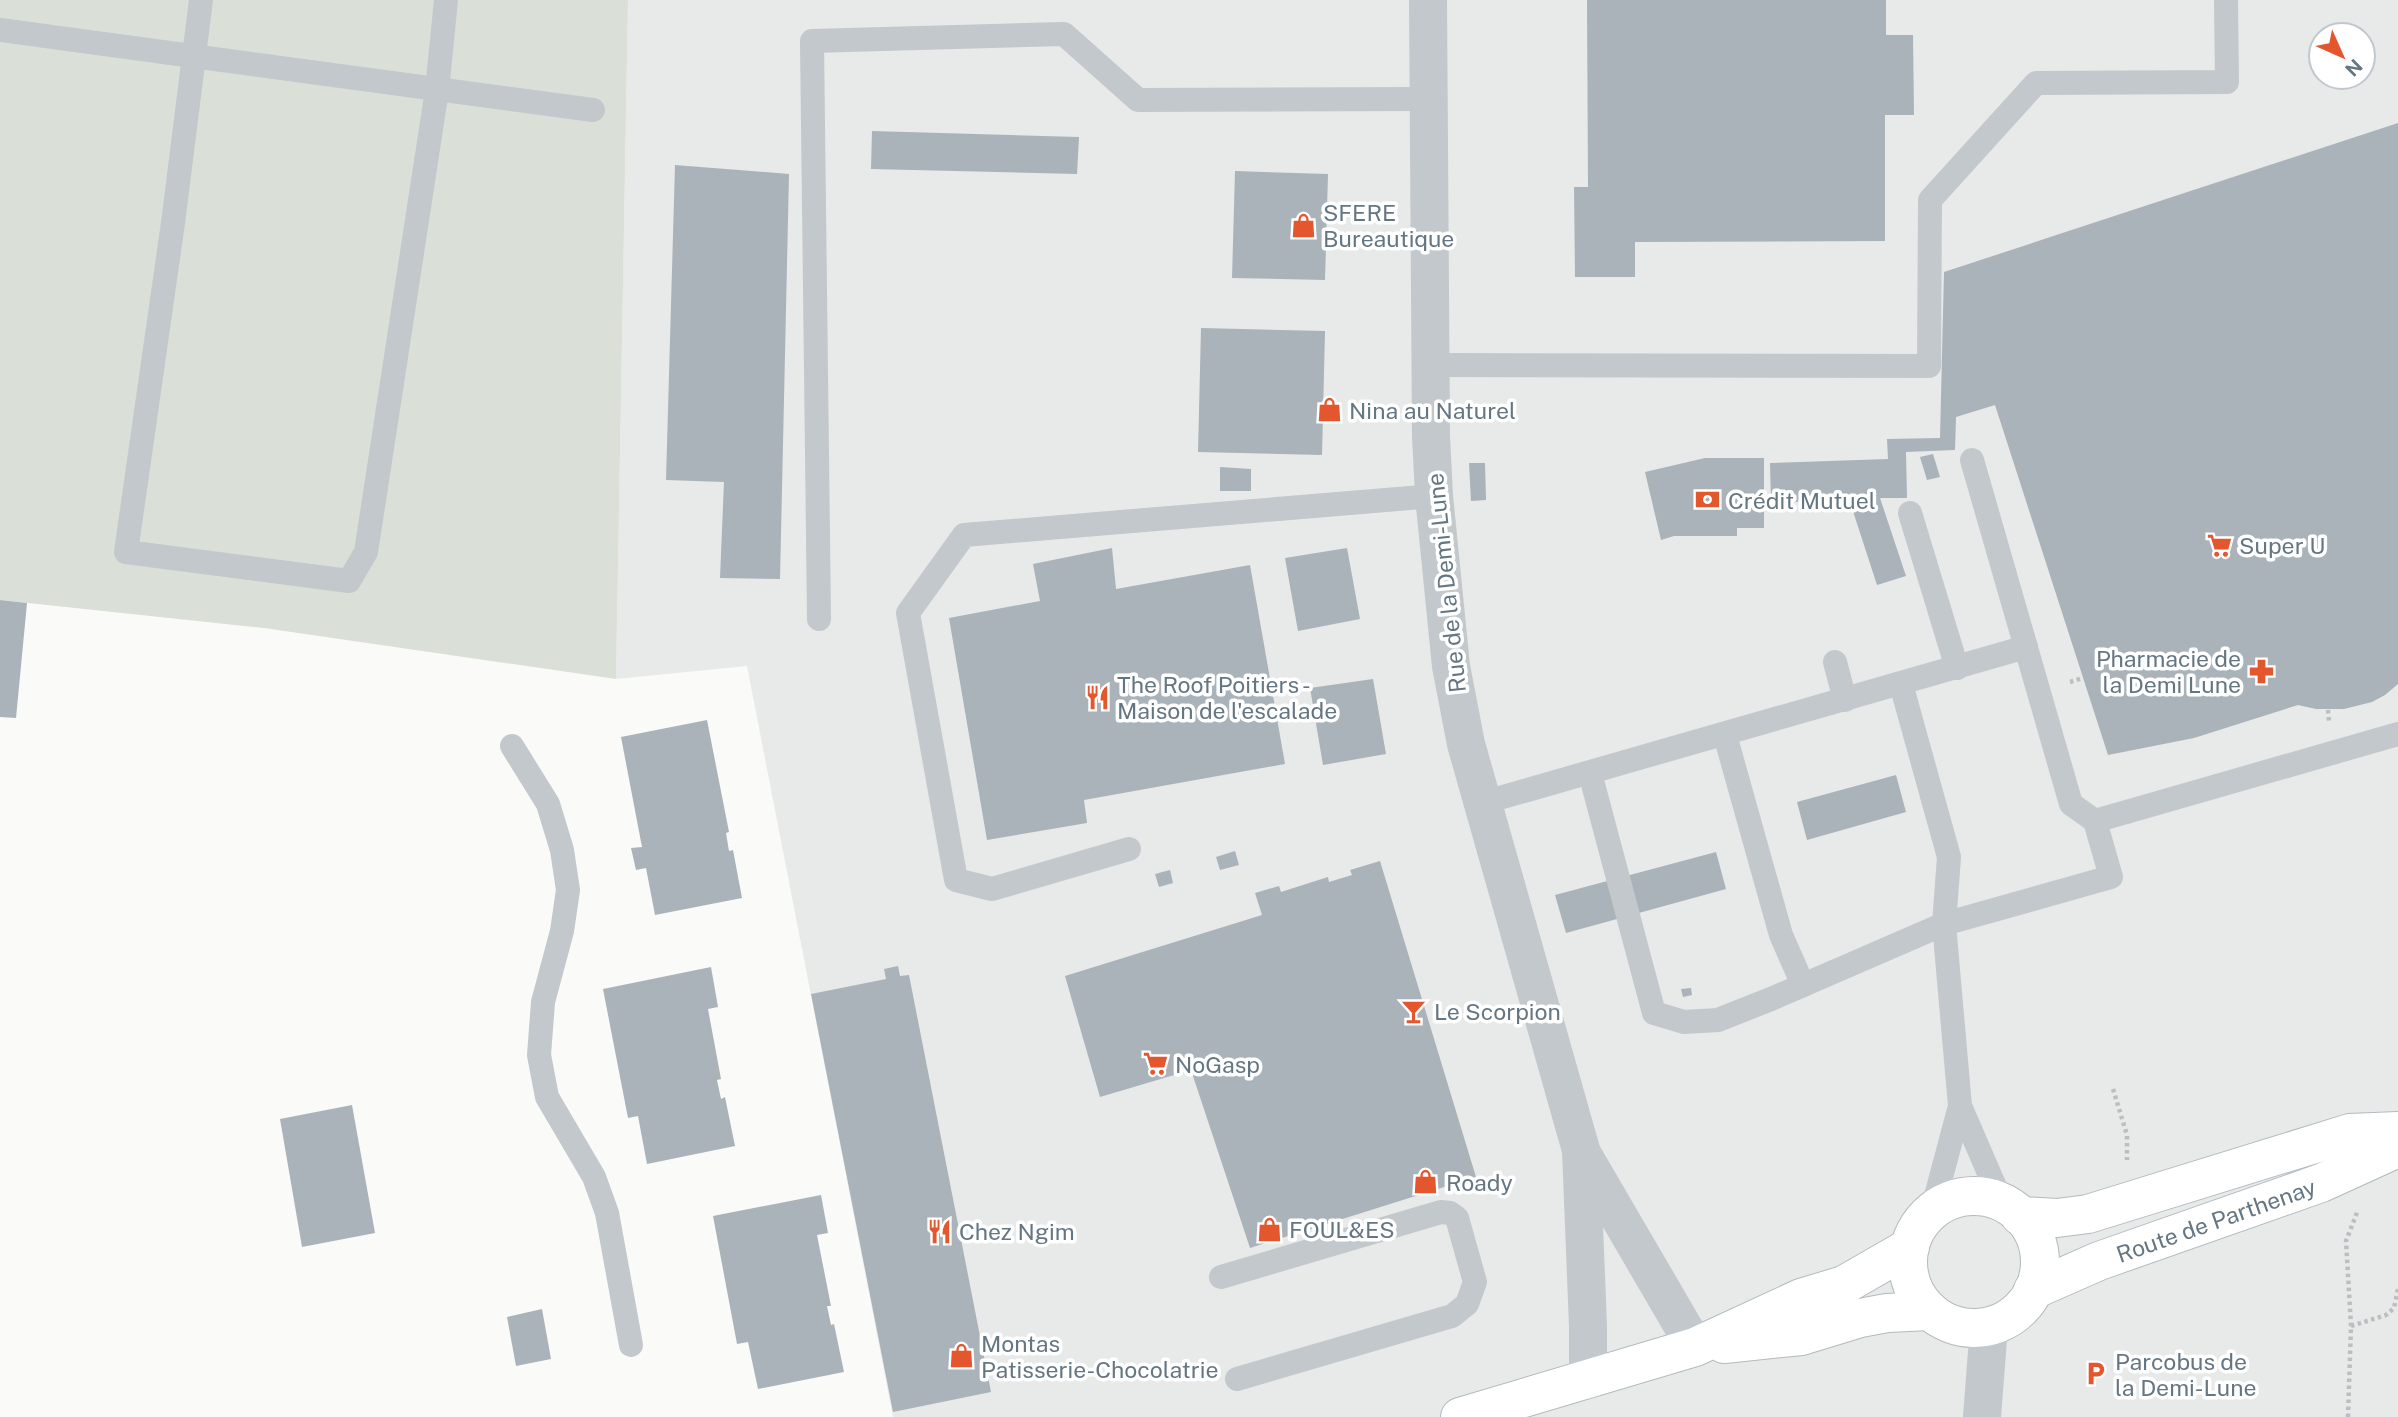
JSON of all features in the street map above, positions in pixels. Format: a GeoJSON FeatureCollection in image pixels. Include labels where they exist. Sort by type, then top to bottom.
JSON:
{"type":"FeatureCollection","features":[{"type":"Feature","properties":{"kind":"main road","name":"Route de Parthenay"},"geometry":{"type":"LineString","coordinates":[[2011,1209],[2057,1218],[2088,1214],[2350,1133],[2398,1131]]}},
{"type":"Feature","properties":{"kind":"main road","name":"Route de Parthenay"},"geometry":{"type":"LineString","coordinates":[[2033,1290],[2099,1261],[2320,1183],[2398,1148]]}},
{"type":"Feature","properties":{"kind":"main road"},"geometry":{"type":"LineString","coordinates":[[1982,1196],[2011,1209],[2032,1233],[2039,1253],[2033,1290],[2015,1313],[1989,1326],[1964,1327],[1952,1324],[1930,1311],[1914,1291],[1910,1278],[1910,1247],[1918,1227],[1932,1211],[1961,1197],[1982,1196]]}},
{"type":"Feature","properties":{"kind":"main road"},"geometry":{"type":"LineString","coordinates":[[1460,1417],[1695,1346],[1801,1298],[1844,1285],[1910,1247]]}},
{"type":"Feature","properties":{"kind":"main road"},"geometry":{"type":"LineString","coordinates":[[1695,1346],[1801,1336],[1874,1316],[1930,1311]]}},
{"type":"Feature","properties":{"kind":"street","name":"Rue de la Demi-Lune"},"geometry":{"type":"LineString","coordinates":[[1428,0],[1434,496],[1451,666],[1466,744],[1581,1150],[1588,1380]]}},
{"type":"Feature","properties":{"kind":"street","name":"Rue de la Demi-Lune"},"geometry":{"type":"LineString","coordinates":[[1581,1150],[1695,1346]]}},
{"type":"Feature","properties":{"kind":"street"},"geometry":{"type":"LineString","coordinates":[[1982,1417],[1989,1326]]}},
{"type":"Feature","properties":{"kind":"lane"},"geometry":{"type":"LineString","coordinates":[[201,0],[173,223],[126,552],[349,580],[366,552],[437,90],[446,0]]}},
{"type":"Feature","properties":{"kind":"lane"},"geometry":{"type":"LineString","coordinates":[[1431,365],[1929,366],[1930,200],[2036,83],[2227,82],[2226,0]]}},
{"type":"Feature","properties":{"kind":"lane"},"geometry":{"type":"LineString","coordinates":[[0,30],[593,110]]}},
{"type":"Feature","properties":{"kind":"lane"},"geometry":{"type":"LineString","coordinates":[[819,619],[812,41],[1064,34],[1138,100],[1429,99]]}},
{"type":"Feature","properties":{"kind":"lane"},"geometry":{"type":"LineString","coordinates":[[1590,773],[1654,1013],[1684,1022],[1718,1020],[1944,924],[2111,877],[2095,821],[2071,804],[1972,460]]}},
{"type":"Feature","properties":{"kind":"lane"},"geometry":{"type":"LineString","coordinates":[[1129,849],[992,889],[956,880],[908,613],[964,535],[1434,496]]}},
{"type":"Feature","properties":{"kind":"lane"},"geometry":{"type":"LineString","coordinates":[[1910,513],[1957,668]]}},
{"type":"Feature","properties":{"kind":"lane"},"geometry":{"type":"LineString","coordinates":[[1482,803],[2026,647]]}},
{"type":"Feature","properties":{"kind":"lane"},"geometry":{"type":"LineString","coordinates":[[1835,662],[1845,700]]}},
{"type":"Feature","properties":{"kind":"lane"},"geometry":{"type":"LineString","coordinates":[[1901,684],[1949,857],[1944,924],[1960,1106],[1932,1211]]}},
{"type":"Feature","properties":{"kind":"lane"},"geometry":{"type":"LineString","coordinates":[[2095,821],[2398,734]]}},
{"type":"Feature","properties":{"kind":"lane"},"geometry":{"type":"LineString","coordinates":[[1725,735],[1781,935],[1803,985]]}},
{"type":"Feature","properties":{"kind":"lane"},"geometry":{"type":"LineString","coordinates":[[512,746],[548,804],[562,850],[568,890],[562,931],[542,1002],[539,1055],[547,1097],[594,1177],[607,1213],[631,1345]]}},
{"type":"Feature","properties":{"kind":"lane"},"geometry":{"type":"LineString","coordinates":[[1960,1106],[2011,1209]]}},
{"type":"Feature","properties":{"kind":"lane"},"geometry":{"type":"LineString","coordinates":[[1221,1277],[1440,1212],[1450,1213],[1457,1218],[1475,1282],[1467,1304],[1452,1316],[1237,1379]]}},
{"type":"Feature","properties":{"kind":"path"},"geometry":{"type":"LineString","coordinates":[[2113,1089],[2127,1135],[2127,1168]]}},
{"type":"Feature","properties":{"kind":"path"},"geometry":{"type":"LineString","coordinates":[[2348,1417],[2351,1326],[2346,1241],[2359,1208]]}},
{"type":"Feature","properties":{"kind":"path"},"geometry":{"type":"LineString","coordinates":[[2351,1326],[2386,1315],[2394,1308],[2398,1289]]}},
{"type":"Feature","properties":{"kind":"shaded area"},"geometry":{"type":"Polygon","coordinates":[[[0,0],[628,0],[616,679],[264,628],[0,600],[0,0]]]}},
{"type":"Feature","properties":{"kind":"shaded area"},"geometry":{"type":"Polygon","coordinates":[[[628,0],[2398,0],[2398,1417],[893,1417],[747,666],[616,679],[628,0]]]}},
{"type":"Feature","properties":{"kind":"building"},"geometry":{"type":"Polygon","coordinates":[[[1587,0],[1886,0],[1886,35],[1913,35],[1914,115],[1885,115],[1885,241],[1635,242],[1635,277],[1575,277],[1574,187],[1588,187],[1587,0]]]}},
{"type":"Feature","properties":{"kind":"building","name":"Super U"},"geometry":{"type":"Polygon","coordinates":[[[2398,123],[2398,684],[2385,695],[2372,702],[2344,709],[2316,709],[2298,705],[2194,738],[2108,755],[1995,405],[1956,417],[1955,450],[1906,452],[1907,498],[1880,498],[1906,576],[1877,585],[1849,499],[1771,503],[1770,463],[1888,459],[1887,439],[1940,438],[1944,272],[2398,123]]]}},
{"type":"Feature","properties":{"kind":"building"},"geometry":{"type":"Polygon","coordinates":[[[872,131],[1079,137],[1077,174],[871,169],[872,131]]]}},
{"type":"Feature","properties":{"kind":"building"},"geometry":{"type":"Polygon","coordinates":[[[675,165],[789,174],[780,579],[720,578],[724,482],[666,480],[675,165]]]}},
{"type":"Feature","properties":{"kind":"building"},"geometry":{"type":"Polygon","coordinates":[[[1235,171],[1328,174],[1325,280],[1232,278],[1235,171]]]}},
{"type":"Feature","properties":{"kind":"building"},"geometry":{"type":"Polygon","coordinates":[[[1201,328],[1325,331],[1322,455],[1198,452],[1201,328]]]}},
{"type":"Feature","properties":{"kind":"building"},"geometry":{"type":"Polygon","coordinates":[[[1933,454],[1940,477],[1927,480],[1920,457],[1933,454]]]}},
{"type":"Feature","properties":{"kind":"building","name":"Crédit Mutuel"},"geometry":{"type":"Polygon","coordinates":[[[1705,458],[1764,458],[1764,528],[1737,528],[1737,536],[1674,536],[1661,540],[1645,472],[1705,458]]]}},
{"type":"Feature","properties":{"kind":"building"},"geometry":{"type":"Polygon","coordinates":[[[1469,463],[1485,463],[1486,500],[1471,501],[1469,463]]]}},
{"type":"Feature","properties":{"kind":"building"},"geometry":{"type":"Polygon","coordinates":[[[1220,467],[1251,469],[1251,491],[1220,491],[1220,467]]]}},
{"type":"Feature","properties":{"kind":"building"},"geometry":{"type":"Polygon","coordinates":[[[1112,548],[1116,589],[1250,565],[1285,764],[1084,800],[1087,823],[987,840],[949,618],[1040,601],[1033,564],[1112,548]]]}},
{"type":"Feature","properties":{"kind":"building"},"geometry":{"type":"Polygon","coordinates":[[[1347,548],[1360,619],[1298,631],[1285,558],[1347,548]]]}},
{"type":"Feature","properties":{"kind":"building"},"geometry":{"type":"Polygon","coordinates":[[[0,600],[27,603],[16,718],[0,717],[0,600]]]}},
{"type":"Feature","properties":{"kind":"building"},"geometry":{"type":"Polygon","coordinates":[[[1373,679],[1386,754],[1323,765],[1310,688],[1373,679]]]}},
{"type":"Feature","properties":{"kind":"building"},"geometry":{"type":"Polygon","coordinates":[[[707,720],[729,832],[726,833],[729,851],[733,850],[742,898],[655,915],[646,868],[636,870],[631,848],[642,847],[621,737],[707,720]]]}},
{"type":"Feature","properties":{"kind":"building"},"geometry":{"type":"Polygon","coordinates":[[[1896,775],[1906,812],[1807,840],[1797,802],[1896,775]]]}},
{"type":"Feature","properties":{"kind":"building"},"geometry":{"type":"Polygon","coordinates":[[[1235,851],[1239,865],[1220,870],[1216,857],[1235,851]]]}},
{"type":"Feature","properties":{"kind":"building"},"geometry":{"type":"Polygon","coordinates":[[[1716,852],[1726,889],[1566,933],[1555,895],[1716,852]]]}},
{"type":"Feature","properties":{"kind":"building"},"geometry":{"type":"Polygon","coordinates":[[[1380,861],[1476,1177],[1250,1248],[1191,1070],[1100,1097],[1065,976],[1262,915],[1255,893],[1279,886],[1281,892],[1328,877],[1329,882],[1352,875],[1350,870],[1380,861]]]}},
{"type":"Feature","properties":{"kind":"building"},"geometry":{"type":"Polygon","coordinates":[[[1170,870],[1173,883],[1159,887],[1155,874],[1170,870]]]}},
{"type":"Feature","properties":{"kind":"building"},"geometry":{"type":"Polygon","coordinates":[[[898,966],[900,976],[909,975],[991,1392],[893,1412],[811,994],[886,979],[884,969],[898,966]]]}},
{"type":"Feature","properties":{"kind":"building"},"geometry":{"type":"Polygon","coordinates":[[[711,967],[718,1007],[708,1009],[721,1079],[717,1080],[721,1099],[725,1097],[735,1146],[647,1164],[638,1116],[628,1118],[603,989],[711,967]]]}},
{"type":"Feature","properties":{"kind":"building"},"geometry":{"type":"Polygon","coordinates":[[[1691,988],[1692,995],[1683,997],[1681,989],[1691,988]]]}},
{"type":"Feature","properties":{"kind":"building"},"geometry":{"type":"Polygon","coordinates":[[[352,1105],[375,1233],[302,1247],[280,1119],[352,1105]]]}},
{"type":"Feature","properties":{"kind":"building"},"geometry":{"type":"Polygon","coordinates":[[[821,1195],[828,1233],[817,1235],[831,1306],[827,1306],[831,1325],[834,1324],[844,1372],[758,1389],[748,1342],[737,1344],[713,1216],[821,1195]]]}},
{"type":"Feature","properties":{"kind":"building"},"geometry":{"type":"Polygon","coordinates":[[[542,1309],[551,1359],[516,1366],[507,1317],[542,1309]]]}},
{"type":"Feature","properties":{"kind":"place","name":"SFERE Bureautique"},"geometry":{"type":"Point","coordinates":[1303,225]}},
{"type":"Feature","properties":{"kind":"place","name":"Nina au Naturel"},"geometry":{"type":"Point","coordinates":[1329,410]}},
{"type":"Feature","properties":{"kind":"place","name":"Crédit Mutuel"},"geometry":{"type":"Point","coordinates":[1708,500]}},
{"type":"Feature","properties":{"kind":"place","name":"Super U"},"geometry":{"type":"Point","coordinates":[2219,545]}},
{"type":"Feature","properties":{"kind":"place","name":"Pharmacie de la Demi Lune"},"geometry":{"type":"Point","coordinates":[2261,671]}},
{"type":"Feature","properties":{"kind":"place","name":"The Roof Poitiers - Maison de l'escalade"},"geometry":{"type":"Point","coordinates":[1097,697]}},
{"type":"Feature","properties":{"kind":"place","name":"Le Scorpion"},"geometry":{"type":"Point","coordinates":[1414,1011]}},
{"type":"Feature","properties":{"kind":"place","name":"NoGasp"},"geometry":{"type":"Point","coordinates":[1155,1064]}},
{"type":"Feature","properties":{"kind":"place","name":"Roady"},"geometry":{"type":"Point","coordinates":[1426,1182]}},
{"type":"Feature","properties":{"kind":"place","name":"FOUL&ES"},"geometry":{"type":"Point","coordinates":[1269,1229]}},
{"type":"Feature","properties":{"kind":"place","name":"Chez Ngim"},"geometry":{"type":"Point","coordinates":[939,1231]}},
{"type":"Feature","properties":{"kind":"place","name":"Montas Patisserie-Chocolatrie"},"geometry":{"type":"Point","coordinates":[961,1356]}},
{"type":"Feature","properties":{"kind":"place","name":"Parcobus de la Demi-Lune"},"geometry":{"type":"Point","coordinates":[2095,1374]}}]}
